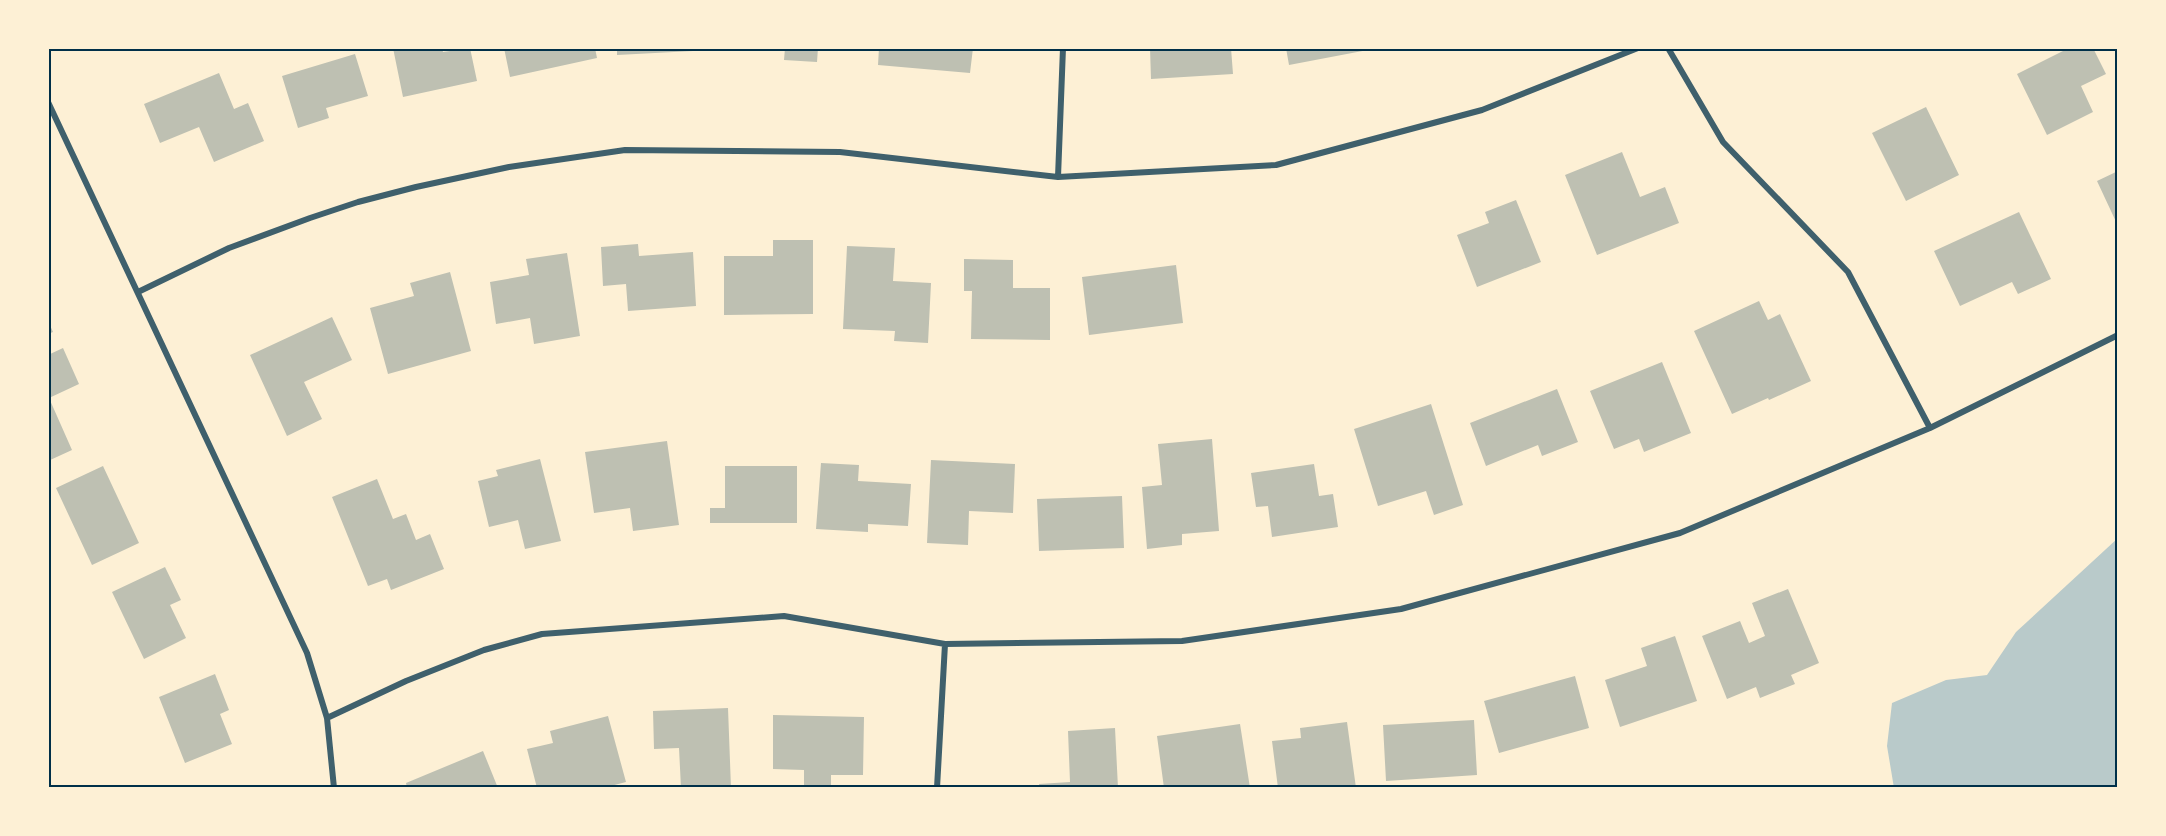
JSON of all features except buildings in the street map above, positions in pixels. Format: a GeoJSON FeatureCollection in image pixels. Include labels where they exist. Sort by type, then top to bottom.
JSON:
{"type":"FeatureCollection","features":[{"type":"Feature","properties":{"kind":"street"},"geometry":{"type":"LineString","coordinates":[[1058,177],[1064,48]]}},
{"type":"Feature","properties":{"kind":"street"},"geometry":{"type":"LineString","coordinates":[[138,292],[229,248],[358,202],[509,167],[625,150],[840,152],[1058,177],[1276,165],[1482,110],[1638,48]]}},
{"type":"Feature","properties":{"kind":"street"},"geometry":{"type":"LineString","coordinates":[[1668,48],[1723,142],[1848,272],[1930,428]]}},
{"type":"Feature","properties":{"kind":"street"},"geometry":{"type":"LineString","coordinates":[[48,102],[307,653],[327,718],[334,788]]}},
{"type":"Feature","properties":{"kind":"street"},"geometry":{"type":"LineString","coordinates":[[327,718],[406,681],[484,650],[542,634],[784,616],[945,644],[1182,641],[1401,609],[1680,533],[1930,428],[2118,335]]}},
{"type":"Feature","properties":{"kind":"street"},"geometry":{"type":"LineString","coordinates":[[937,788],[945,644]]}},
{"type":"Feature","properties":{"kind":"shaded area"},"geometry":{"type":"Polygon","coordinates":[[[2118,538],[2118,788],[1894,788],[1887,746],[1892,703],[1946,680],[1987,675],[2016,632],[2118,538]]]}}]}
